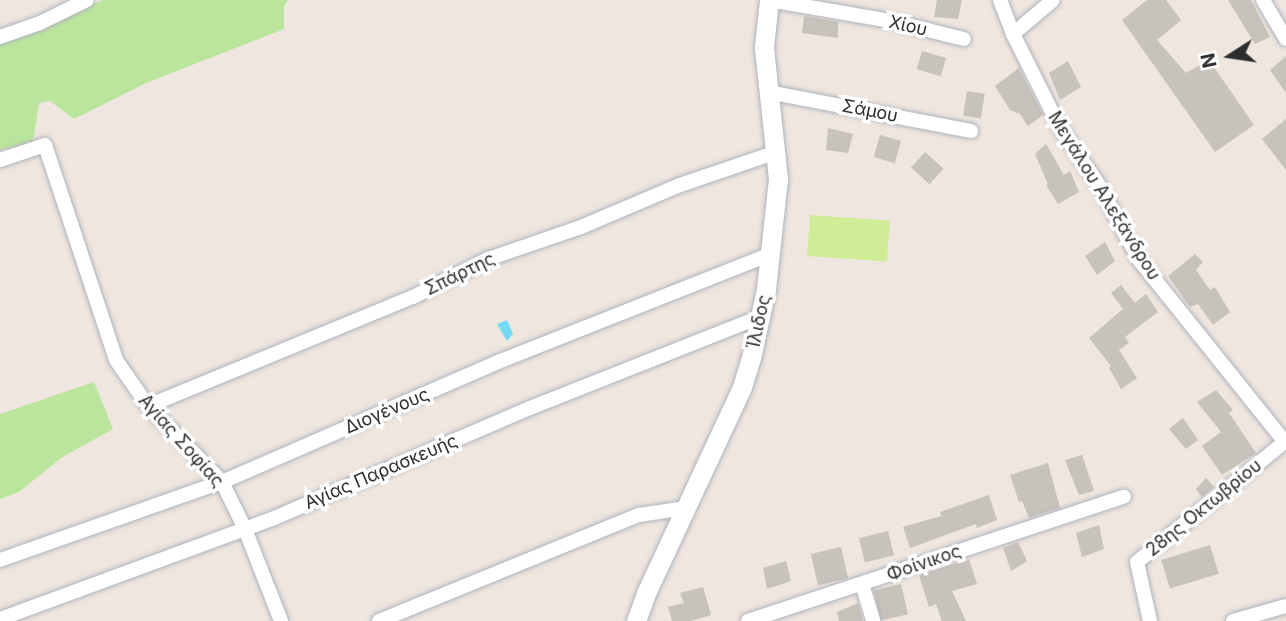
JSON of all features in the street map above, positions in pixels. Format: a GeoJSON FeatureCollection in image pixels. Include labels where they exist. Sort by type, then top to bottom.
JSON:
{"type":"FeatureCollection","features":[{"type":"Feature","properties":{"kind":"street"},"geometry":{"type":"LineString","coordinates":[[0,37],[40,23],[87,0]]}},
{"type":"Feature","properties":{"kind":"street","name":"Χίου"},"geometry":{"type":"LineString","coordinates":[[769,0],[891,21],[964,39]]}},
{"type":"Feature","properties":{"kind":"street","name":"Ίλιδος"},"geometry":{"type":"LineString","coordinates":[[636,621],[742,387],[760,317],[771,254],[777,152],[764,47],[769,0]]}},
{"type":"Feature","properties":{"kind":"street","name":"Μεγάλου Αλεξάνδρου"},"geometry":{"type":"LineString","coordinates":[[1000,0],[1013,34],[1059,125],[1100,187],[1140,261],[1286,442]]}},
{"type":"Feature","properties":{"kind":"street"},"geometry":{"type":"LineString","coordinates":[[1013,34],[1053,0]]}},
{"type":"Feature","properties":{"kind":"street"},"geometry":{"type":"LineString","coordinates":[[1264,0],[1284,29]]}},
{"type":"Feature","properties":{"kind":"street","name":"Σάμου"},"geometry":{"type":"LineString","coordinates":[[768,92],[971,131]]}},
{"type":"Feature","properties":{"kind":"street","name":"Αγίας Σοφίας"},"geometry":{"type":"LineString","coordinates":[[0,160],[45,145],[116,360],[148,406],[222,482],[245,529],[281,621]]}},
{"type":"Feature","properties":{"kind":"street","name":"Σπάρτης"},"geometry":{"type":"LineString","coordinates":[[148,406],[413,297],[488,259],[581,227],[680,185],[777,152]]}},
{"type":"Feature","properties":{"kind":"street","name":"Διογένους"},"geometry":{"type":"LineString","coordinates":[[0,559],[222,482],[515,355],[771,254]]}},
{"type":"Feature","properties":{"kind":"street","name":"Αγίας Παρασκευής"},"geometry":{"type":"LineString","coordinates":[[0,619],[245,529],[530,408],[760,317]]}},
{"type":"Feature","properties":{"kind":"street","name":"28ης Οκτωβρίου"},"geometry":{"type":"LineString","coordinates":[[1150,621],[1137,562],[1286,442]]}},
{"type":"Feature","properties":{"kind":"street","name":"Φοίνικος"},"geometry":{"type":"LineString","coordinates":[[748,621],[1124,497]]}},
{"type":"Feature","properties":{"kind":"street"},"geometry":{"type":"LineString","coordinates":[[379,621],[639,515],[686,508]]}},
{"type":"Feature","properties":{"kind":"street"},"geometry":{"type":"LineString","coordinates":[[862,584],[873,621]]}},
{"type":"Feature","properties":{"kind":"street"},"geometry":{"type":"LineString","coordinates":[[1233,621],[1286,606]]}},
{"type":"Feature","properties":{"kind":"green space"},"geometry":{"type":"Polygon","coordinates":[[[103,0],[288,0],[284,6],[284,29],[146,83],[74,119],[50,101],[39,103],[33,142],[0,150],[0,42],[103,0]]]}},
{"type":"Feature","properties":{"kind":"green space"},"geometry":{"type":"Polygon","coordinates":[[[810,215],[890,221],[887,261],[807,256],[810,215]]]}},
{"type":"Feature","properties":{"kind":"green space"},"geometry":{"type":"Polygon","coordinates":[[[94,382],[113,429],[61,458],[19,492],[0,499],[0,414],[94,382]]]}},
{"type":"Feature","properties":{"kind":"water"},"geometry":{"type":"Polygon","coordinates":[[[507,320],[513,334],[507,341],[497,324],[507,320]]]}},
{"type":"Feature","properties":{"kind":"building"},"geometry":{"type":"Polygon","coordinates":[[[937,0],[962,0],[958,19],[934,17],[937,0]]]}},
{"type":"Feature","properties":{"kind":"building"},"geometry":{"type":"Polygon","coordinates":[[[1147,0],[1166,0],[1181,20],[1157,40],[1186,73],[1209,60],[1254,125],[1215,152],[1122,20],[1147,0]]]}},
{"type":"Feature","properties":{"kind":"building"},"geometry":{"type":"Polygon","coordinates":[[[1228,0],[1251,0],[1270,37],[1255,44],[1228,0]]]}},
{"type":"Feature","properties":{"kind":"building"},"geometry":{"type":"Polygon","coordinates":[[[804,16],[838,22],[838,38],[802,33],[804,16]]]}},
{"type":"Feature","properties":{"kind":"building"},"geometry":{"type":"Polygon","coordinates":[[[922,51],[946,58],[941,76],[917,69],[922,51]]]}},
{"type":"Feature","properties":{"kind":"building"},"geometry":{"type":"Polygon","coordinates":[[[1286,56],[1286,93],[1270,70],[1286,56]]]}},
{"type":"Feature","properties":{"kind":"building"},"geometry":{"type":"Polygon","coordinates":[[[1068,61],[1081,87],[1060,100],[1049,73],[1068,61]]]}},
{"type":"Feature","properties":{"kind":"building"},"geometry":{"type":"Polygon","coordinates":[[[1019,68],[1043,115],[1028,126],[1020,114],[1010,110],[995,86],[1019,68]]]}},
{"type":"Feature","properties":{"kind":"building"},"geometry":{"type":"Polygon","coordinates":[[[967,91],[985,94],[981,119],[963,116],[967,91]]]}},
{"type":"Feature","properties":{"kind":"building"},"geometry":{"type":"Polygon","coordinates":[[[1286,119],[1286,170],[1262,139],[1286,119]]]}},
{"type":"Feature","properties":{"kind":"building"},"geometry":{"type":"Polygon","coordinates":[[[828,128],[853,134],[848,153],[826,150],[828,128]]]}},
{"type":"Feature","properties":{"kind":"building"},"geometry":{"type":"Polygon","coordinates":[[[880,135],[901,141],[895,163],[874,157],[880,135]]]}},
{"type":"Feature","properties":{"kind":"building"},"geometry":{"type":"Polygon","coordinates":[[[1046,144],[1064,175],[1070,171],[1079,192],[1058,204],[1046,185],[1048,184],[1035,154],[1046,144]]]}},
{"type":"Feature","properties":{"kind":"building"},"geometry":{"type":"Polygon","coordinates":[[[925,152],[944,169],[930,184],[911,168],[925,152]]]}},
{"type":"Feature","properties":{"kind":"building"},"geometry":{"type":"Polygon","coordinates":[[[1105,242],[1115,261],[1097,275],[1085,256],[1105,242]]]}},
{"type":"Feature","properties":{"kind":"building"},"geometry":{"type":"Polygon","coordinates":[[[1195,254],[1203,262],[1196,270],[1210,290],[1215,287],[1230,312],[1213,325],[1198,304],[1190,307],[1168,276],[1195,254]]]}},
{"type":"Feature","properties":{"kind":"building"},"geometry":{"type":"Polygon","coordinates":[[[1121,285],[1135,303],[1146,294],[1158,312],[1125,337],[1129,343],[1119,350],[1137,378],[1121,389],[1109,368],[1111,366],[1089,338],[1123,309],[1111,293],[1121,285]]]}},
{"type":"Feature","properties":{"kind":"building"},"geometry":{"type":"Polygon","coordinates":[[[1216,390],[1233,410],[1229,413],[1256,453],[1222,475],[1202,446],[1221,432],[1197,402],[1216,390]]]}},
{"type":"Feature","properties":{"kind":"building"},"geometry":{"type":"Polygon","coordinates":[[[1183,418],[1198,440],[1186,449],[1169,429],[1183,418]]]}},
{"type":"Feature","properties":{"kind":"building"},"geometry":{"type":"Polygon","coordinates":[[[1082,455],[1094,491],[1079,495],[1065,460],[1082,455]]]}},
{"type":"Feature","properties":{"kind":"building"},"geometry":{"type":"Polygon","coordinates":[[[1048,463],[1060,508],[1029,518],[1022,501],[1019,502],[1010,475],[1048,463]]]}},
{"type":"Feature","properties":{"kind":"building"},"geometry":{"type":"Polygon","coordinates":[[[1206,478],[1214,487],[1202,497],[1196,489],[1206,478]]]}},
{"type":"Feature","properties":{"kind":"building"},"geometry":{"type":"Polygon","coordinates":[[[989,495],[997,520],[977,528],[976,524],[910,548],[903,527],[941,516],[940,512],[989,495]]]}},
{"type":"Feature","properties":{"kind":"building"},"geometry":{"type":"Polygon","coordinates":[[[1099,525],[1104,549],[1082,557],[1076,533],[1099,525]]]}},
{"type":"Feature","properties":{"kind":"building"},"geometry":{"type":"Polygon","coordinates":[[[888,531],[894,555],[865,563],[859,538],[888,531]]]}},
{"type":"Feature","properties":{"kind":"building"},"geometry":{"type":"Polygon","coordinates":[[[1018,542],[1027,561],[1011,571],[1003,548],[1018,542]]]}},
{"type":"Feature","properties":{"kind":"building"},"geometry":{"type":"Polygon","coordinates":[[[1210,545],[1219,574],[1170,589],[1161,560],[1210,545]]]}},
{"type":"Feature","properties":{"kind":"building"},"geometry":{"type":"Polygon","coordinates":[[[841,547],[848,578],[818,585],[811,554],[841,547]]]}},
{"type":"Feature","properties":{"kind":"building"},"geometry":{"type":"Polygon","coordinates":[[[969,559],[977,584],[952,591],[966,621],[942,621],[936,604],[929,607],[919,575],[969,559]]]}},
{"type":"Feature","properties":{"kind":"building"},"geometry":{"type":"Polygon","coordinates":[[[786,561],[791,581],[767,589],[763,568],[786,561]]]}},
{"type":"Feature","properties":{"kind":"building"},"geometry":{"type":"Polygon","coordinates":[[[901,584],[908,614],[881,621],[874,590],[901,584]]]}},
{"type":"Feature","properties":{"kind":"building"},"geometry":{"type":"Polygon","coordinates":[[[703,587],[711,615],[691,621],[672,621],[668,607],[684,603],[680,593],[703,587]]]}},
{"type":"Feature","properties":{"kind":"building"},"geometry":{"type":"Polygon","coordinates":[[[858,603],[863,621],[839,621],[837,612],[858,603]]]}}]}
